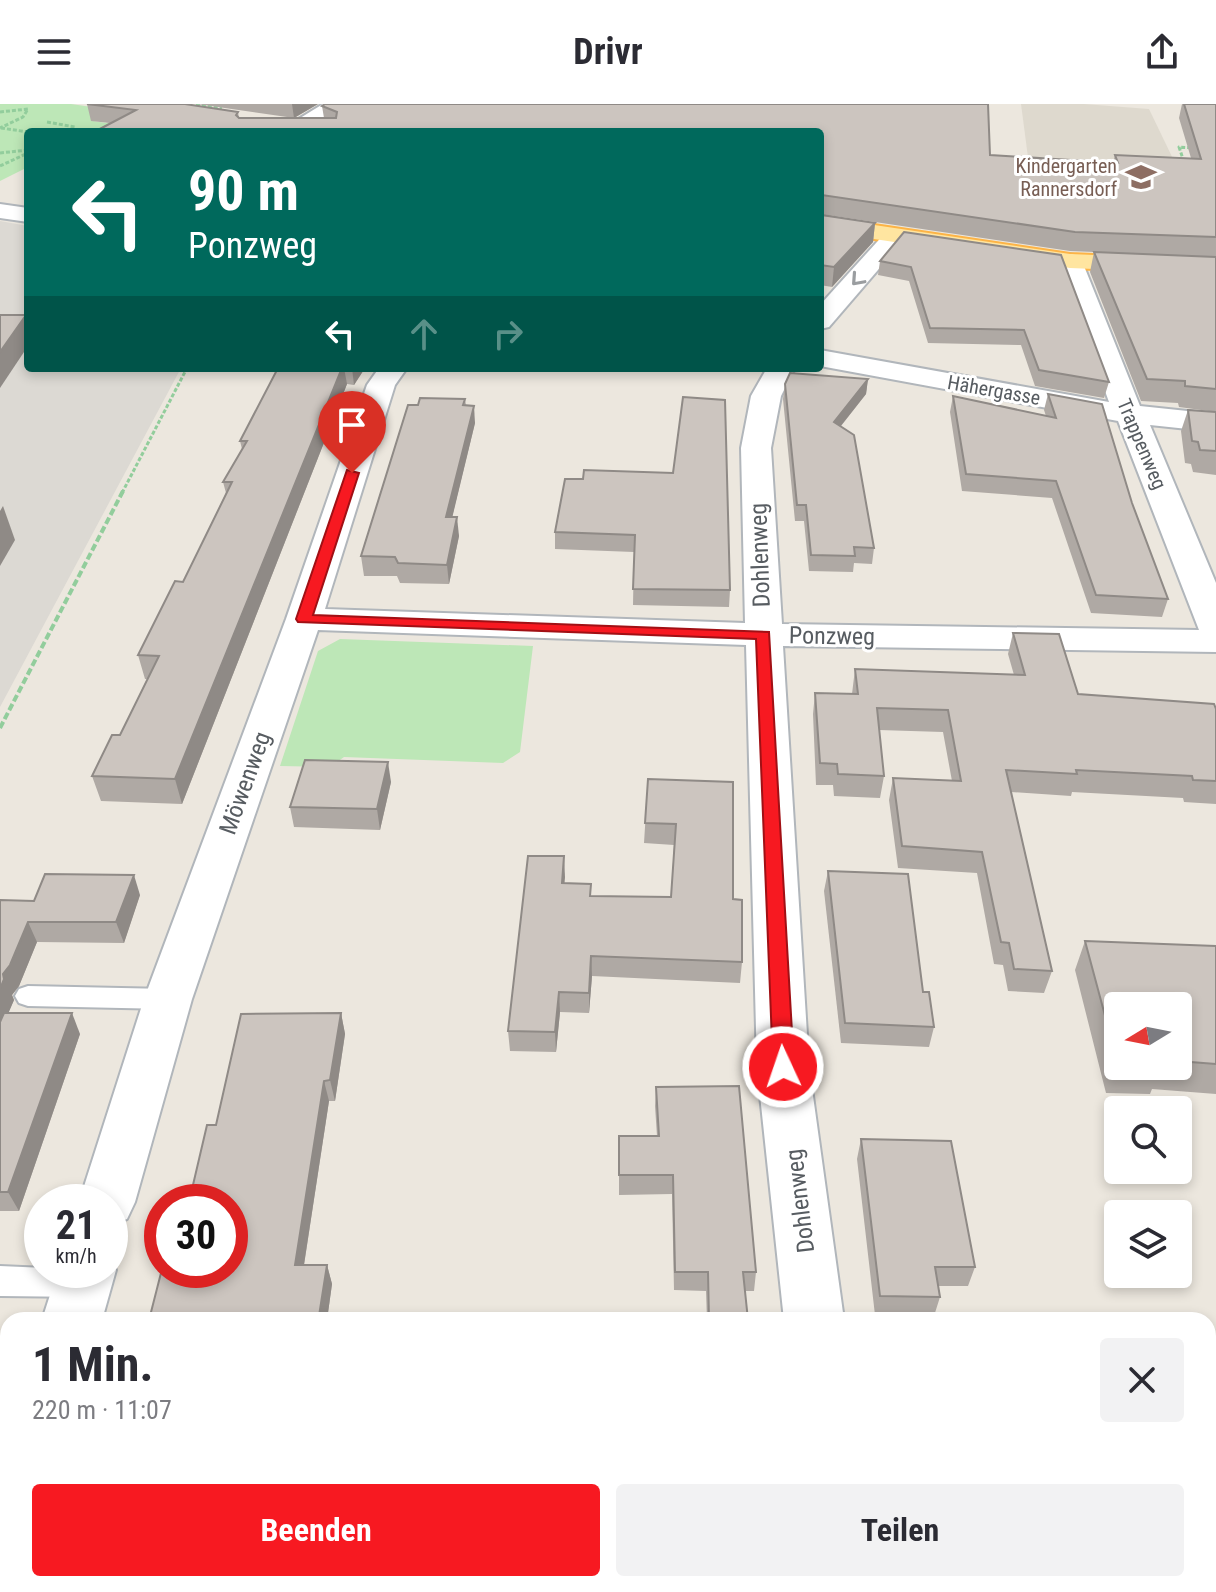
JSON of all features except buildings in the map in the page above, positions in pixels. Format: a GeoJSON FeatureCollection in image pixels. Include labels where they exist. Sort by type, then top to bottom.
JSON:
{"type":"FeatureCollection","features":[{"type":"Feature","properties":{"kind":"main road"},"geometry":{"type":"LineString","coordinates":[[292,126],[304,128]]}},
{"type":"Feature","properties":{"kind":"main road"},"geometry":{"type":"LineString","coordinates":[[824,225],[1070,261],[1216,267]]}},
{"type":"Feature","properties":{"kind":"street"},"geometry":{"type":"LineString","coordinates":[[292,126],[337,104]]}},
{"type":"Feature","properties":{"kind":"street"},"geometry":{"type":"LineString","coordinates":[[0,211],[24,214]]}},
{"type":"Feature","properties":{"kind":"street"},"geometry":{"type":"LineString","coordinates":[[824,316],[894,237]]}},
{"type":"Feature","properties":{"kind":"street","name":"Trappenweg"},"geometry":{"type":"LineString","coordinates":[[1070,261],[1128,414],[1137,428],[1216,627]]}},
{"type":"Feature","properties":{"kind":"street","name":"Hähergasse"},"geometry":{"type":"LineString","coordinates":[[824,359],[1128,414],[1216,423]]}},
{"type":"Feature","properties":{"kind":"street","name":"Möwenweg"},"geometry":{"type":"LineString","coordinates":[[112,1184],[168,999],[304,619],[381,385],[390,372]]}},
{"type":"Feature","properties":{"kind":"street","name":"Dohlenweg"},"geometry":{"type":"LineString","coordinates":[[779,372],[766,396],[756,448],[783,1067],[813,1312]]}},
{"type":"Feature","properties":{"kind":"street","name":"Ponzweg"},"geometry":{"type":"LineString","coordinates":[[304,619],[764,635],[1216,641]]}},
{"type":"Feature","properties":{"kind":"lane"},"geometry":{"type":"LineString","coordinates":[[28,996],[168,999]]}},
{"type":"Feature","properties":{"kind":"lane"},"geometry":{"type":"LineString","coordinates":[[0,1281],[81,1291]]}},
{"type":"Feature","properties":{"kind":"path"},"geometry":{"type":"LineString","coordinates":[[0,112],[28,109],[23,117],[0,128]]}},
{"type":"Feature","properties":{"kind":"path"},"geometry":{"type":"LineString","coordinates":[[47,122],[73,128]]}},
{"type":"Feature","properties":{"kind":"path"},"geometry":{"type":"LineString","coordinates":[[0,128],[24,131]]}},
{"type":"Feature","properties":{"kind":"path"},"geometry":{"type":"LineString","coordinates":[[1179,147],[1194,143]]}},
{"type":"Feature","properties":{"kind":"path"},"geometry":{"type":"LineString","coordinates":[[1179,147],[1204,149]]}},
{"type":"Feature","properties":{"kind":"path"},"geometry":{"type":"LineString","coordinates":[[1179,147],[1185,166]]}},
{"type":"Feature","properties":{"kind":"path"},"geometry":{"type":"LineString","coordinates":[[0,153],[24,152]]}},
{"type":"Feature","properties":{"kind":"path"},"geometry":{"type":"LineString","coordinates":[[0,166],[24,154]]}},
{"type":"Feature","properties":{"kind":"path"},"geometry":{"type":"LineString","coordinates":[[0,728],[185,372]]}},
{"type":"Feature","properties":{"kind":"shaded area","name":"Kindergarten Rannersdorf"},"geometry":{"type":"Polygon","coordinates":[[[1021,104],[1084,104],[1149,109],[1216,248],[1032,188],[1021,104]]]}},
{"type":"Feature","properties":{"kind":"shaded area"},"geometry":{"type":"Polygon","coordinates":[[[0,221],[24,225],[24,372],[179,372],[0,707],[0,221]]]}},
{"type":"Feature","properties":{"kind":"green space"},"geometry":{"type":"Polygon","coordinates":[[[0,104],[71,104],[113,110],[93,121],[106,123],[125,119],[106,128],[24,128],[24,169],[0,181],[0,104]]]}},
{"type":"Feature","properties":{"kind":"green space"},"geometry":{"type":"Polygon","coordinates":[[[340,639],[533,646],[520,752],[503,763],[344,757],[330,767],[280,766],[318,651],[340,639]]]}},
{"type":"Feature","properties":{"kind":"place","name":"Kindergarten Rannersdorf"},"geometry":{"type":"Point","coordinates":[1141,177]}},
{"type":"Feature","properties":{"kind":"route"},"geometry":{"type":"LineString","coordinates":[[352,473],[304,619],[764,635],[783,1067]]}}]}
